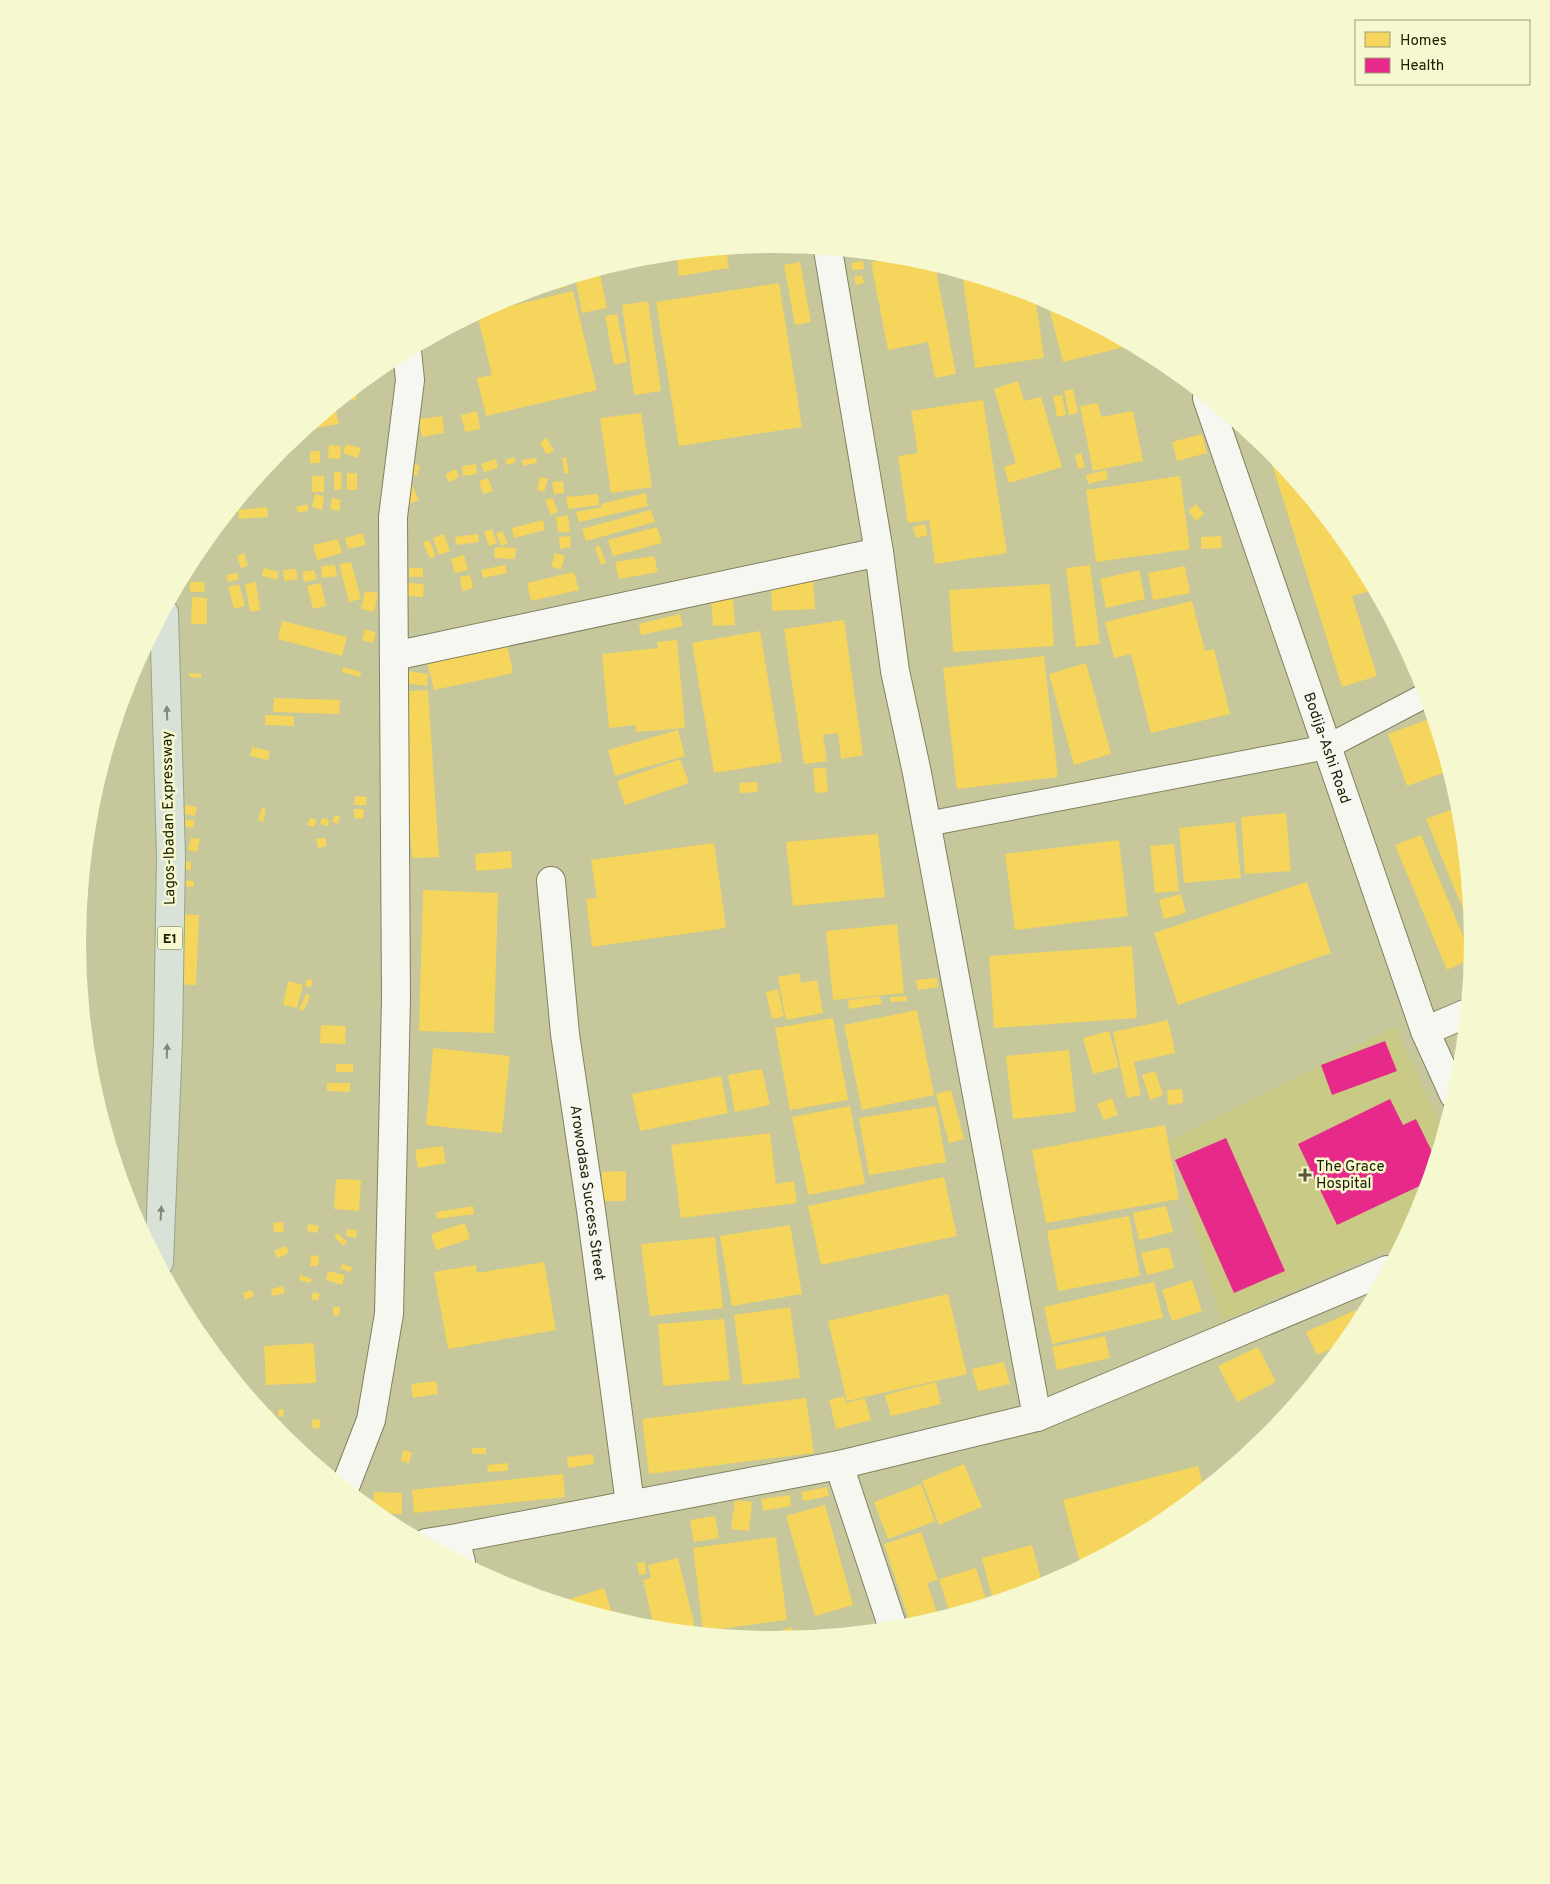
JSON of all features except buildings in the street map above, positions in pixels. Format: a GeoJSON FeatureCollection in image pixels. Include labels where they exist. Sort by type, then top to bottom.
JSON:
{"type":"FeatureCollection","features":[{"type":"Feature","properties":{"kind":"highway","name":"Lagos-Ibadan Expressway"},"geometry":{"type":"LineString","coordinates":[[159,1251],[168,1051],[171,856],[164,624]]}},
{"type":"Feature","properties":{"kind":"street"},"geometry":{"type":"LineString","coordinates":[[829,256],[879,552],[895,671],[927,824],[1036,1417]]}},
{"type":"Feature","properties":{"kind":"street"},"geometry":{"type":"LineString","coordinates":[[347,1481],[372,1420],[389,1314],[396,998],[393,517],[410,380],[408,360]]}},
{"type":"Feature","properties":{"kind":"street","name":"Bodija-Ashi Road"},"geometry":{"type":"LineString","coordinates":[[1211,410],[1425,1031],[1449,1084]]}},
{"type":"Feature","properties":{"kind":"street"},"geometry":{"type":"LineString","coordinates":[[394,656],[879,552]]}},
{"type":"Feature","properties":{"kind":"street","name":"Arowodasa Success Street"},"geometry":{"type":"LineString","coordinates":[[551,881],[565,1034],[591,1210],[630,1504]]}},
{"type":"Feature","properties":{"kind":"street"},"geometry":{"type":"LineString","coordinates":[[1425,1031],[1459,1016]]}},
{"type":"Feature","properties":{"kind":"street"},"geometry":{"type":"LineString","coordinates":[[447,1547],[460,1550],[630,1504],[839,1465],[1036,1417],[1378,1274]]}},
{"type":"Feature","properties":{"kind":"street"},"geometry":{"type":"LineString","coordinates":[[839,1465],[892,1621]]}},
{"type":"Feature","properties":{"kind":"lane"},"geometry":{"type":"LineString","coordinates":[[927,824],[1327,747],[1419,699]]}},
{"type":"Feature","properties":{"kind":"shaded area","name":"The Grace Hospital"},"geometry":{"type":"Polygon","coordinates":[[[1395,1027],[1439,1122],[1411,1206],[1392,1248],[1221,1321],[1170,1141],[1395,1027]]]}},
{"type":"Feature","properties":{"kind":"place","name":"The Grace Hospital"},"geometry":{"type":"Point","coordinates":[1305,1175]}}]}
